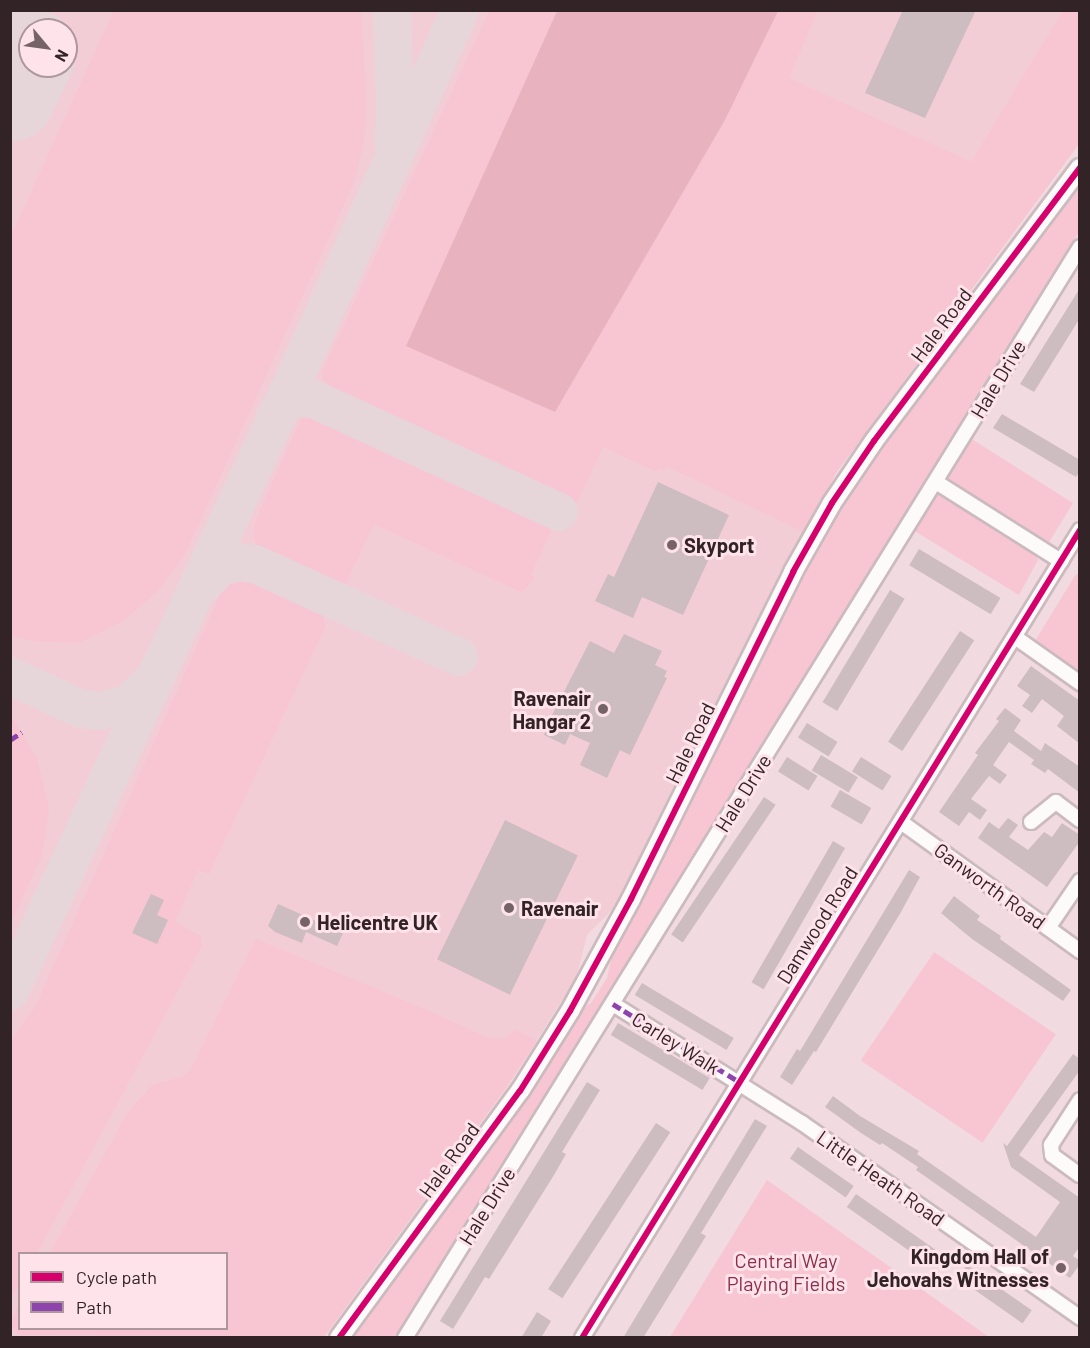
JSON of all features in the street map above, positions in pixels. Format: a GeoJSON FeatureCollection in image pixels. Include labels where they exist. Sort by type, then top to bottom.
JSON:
{"type":"FeatureCollection","features":[{"type":"Feature","properties":{"kind":"street","name":"Hale Road"},"geometry":{"type":"LineString","coordinates":[[339,1338],[520,1091],[576,1002],[636,889],[793,572],[832,504],[874,441],[1080,168]]}},
{"type":"Feature","properties":{"kind":"street","name":"Hale Drive"},"geometry":{"type":"LineString","coordinates":[[405,1338],[1080,247]]}},
{"type":"Feature","properties":{"kind":"street"},"geometry":{"type":"LineString","coordinates":[[936,482],[1061,561]]}},
{"type":"Feature","properties":{"kind":"street","name":"Damwood Road"},"geometry":{"type":"LineString","coordinates":[[582,1338],[1080,530]]}},
{"type":"Feature","properties":{"kind":"street"},"geometry":{"type":"LineString","coordinates":[[1015,637],[1080,683]]}},
{"type":"Feature","properties":{"kind":"street"},"geometry":{"type":"LineString","coordinates":[[1031,822],[1056,802],[1080,820]]}},
{"type":"Feature","properties":{"kind":"street","name":"Ganworth Road"},"geometry":{"type":"LineString","coordinates":[[901,822],[1080,951]]}},
{"type":"Feature","properties":{"kind":"street"},"geometry":{"type":"LineString","coordinates":[[1048,928],[1080,881]]}},
{"type":"Feature","properties":{"kind":"street","name":"Carley Walk"},"geometry":{"type":"LineString","coordinates":[[613,1004],[740,1082]]}},
{"type":"Feature","properties":{"kind":"street","name":"Little Heath Road"},"geometry":{"type":"LineString","coordinates":[[740,1082],[1080,1318]]}},
{"type":"Feature","properties":{"kind":"street"},"geometry":{"type":"LineString","coordinates":[[1080,1100],[1051,1144],[1052,1155],[1080,1175]]}},
{"type":"Feature","properties":{"kind":"shaded area"},"geometry":{"type":"Polygon","coordinates":[[[10,11],[1079,11],[1079,144],[836,473],[613,909],[587,935],[576,979],[506,1088],[324,1337],[11,1337],[10,11]]]}},
{"type":"Feature","properties":{"kind":"shaded area"},"geometry":{"type":"Polygon","coordinates":[[[557,11],[778,11],[725,120],[555,412],[406,346],[557,11]]]}},
{"type":"Feature","properties":{"kind":"green space"},"geometry":{"type":"Polygon","coordinates":[[[114,10],[362,11],[366,104],[364,143],[353,185],[186,552],[159,590],[125,620],[79,643],[31,641],[11,636],[11,236],[114,10]]]}},
{"type":"Feature","properties":{"kind":"green space"},"geometry":{"type":"Polygon","coordinates":[[[814,10],[817,12],[789,78],[971,162],[1063,11],[1079,11],[1079,144],[836,473],[806,533],[666,466],[663,471],[659,469],[657,472],[603,447],[574,509],[375,415],[323,381],[322,372],[489,11],[557,11],[406,346],[555,412],[725,120],[778,11],[814,10]]]}},
{"type":"Feature","properties":{"kind":"green space"},"geometry":{"type":"Polygon","coordinates":[[[1079,176],[1079,232],[431,1283],[397,1337],[348,1338],[580,1009],[591,1003],[607,978],[615,943],[800,570],[843,500],[972,319],[1079,176]]]}},
{"type":"Feature","properties":{"kind":"green space"},"geometry":{"type":"Polygon","coordinates":[[[301,418],[327,420],[356,430],[555,522],[531,575],[535,577],[532,582],[521,592],[374,524],[346,583],[341,585],[319,581],[262,554],[256,546],[253,533],[255,522],[301,418]]]}},
{"type":"Feature","properties":{"kind":"green space"},"geometry":{"type":"Polygon","coordinates":[[[970,438],[1073,503],[1048,544],[947,483],[948,473],[970,438]]]}},
{"type":"Feature","properties":{"kind":"green space"},"geometry":{"type":"Polygon","coordinates":[[[942,494],[1035,552],[1038,560],[1019,595],[913,530],[933,497],[942,494]]]}},
{"type":"Feature","properties":{"kind":"green space"},"geometry":{"type":"Polygon","coordinates":[[[1076,574],[1080,576],[1079,671],[1035,641],[1076,574]]]}},
{"type":"Feature","properties":{"kind":"green space"},"geometry":{"type":"Polygon","coordinates":[[[252,576],[272,582],[313,602],[323,615],[325,627],[209,874],[198,870],[175,922],[201,936],[202,946],[38,1252],[18,1252],[18,1285],[11,1299],[11,1039],[35,1007],[223,588],[236,579],[252,576]]]}},
{"type":"Feature","properties":{"kind":"green space"},"geometry":{"type":"Polygon","coordinates":[[[11,716],[37,758],[49,808],[42,856],[11,922],[11,716]]]}},
{"type":"Feature","properties":{"kind":"green space"},"geometry":{"type":"Polygon","coordinates":[[[256,939],[432,1012],[488,1038],[505,1038],[517,1030],[537,1041],[506,1088],[324,1337],[20,1335],[12,1327],[11,1319],[18,1307],[18,1330],[228,1330],[228,1252],[51,1252],[128,1112],[152,1085],[182,1077],[191,1069],[256,939]]]}},
{"type":"Feature","properties":{"kind":"green space"},"geometry":{"type":"Polygon","coordinates":[[[934,952],[1056,1034],[983,1143],[861,1061],[934,952]]]}},
{"type":"Feature","properties":{"kind":"green space","name":"Central Way Playing Fields"},"geometry":{"type":"Polygon","coordinates":[[[767,1180],[989,1337],[670,1337],[767,1180]]]}},
{"type":"Feature","properties":{"kind":"building"},"geometry":{"type":"Polygon","coordinates":[[[903,10],[976,10],[925,118],[865,93],[903,10]]]}},
{"type":"Feature","properties":{"kind":"building"},"geometry":{"type":"Polygon","coordinates":[[[1080,288],[1080,318],[1034,392],[1020,384],[1080,288]]]}},
{"type":"Feature","properties":{"kind":"building"},"geometry":{"type":"Polygon","coordinates":[[[1002,414],[1080,460],[1080,471],[1076,477],[993,428],[1002,414]]]}},
{"type":"Feature","properties":{"kind":"building","name":"Skyport"},"geometry":{"type":"Polygon","coordinates":[[[658,482],[729,515],[683,615],[642,597],[633,618],[595,601],[608,574],[614,577],[658,482]]]}},
{"type":"Feature","properties":{"kind":"building"},"geometry":{"type":"Polygon","coordinates":[[[919,549],[1000,598],[991,614],[909,565],[919,549]]]}},
{"type":"Feature","properties":{"kind":"building"},"geometry":{"type":"Polygon","coordinates":[[[890,590],[905,599],[837,711],[823,702],[890,590]]]}},
{"type":"Feature","properties":{"kind":"building"},"geometry":{"type":"Polygon","coordinates":[[[960,631],[974,640],[902,751],[888,742],[960,631]]]}},
{"type":"Feature","properties":{"kind":"building","name":"Ravenair Hangar 2"},"geometry":{"type":"Polygon","coordinates":[[[624,634],[662,651],[655,665],[667,671],[664,677],[667,678],[630,755],[620,750],[607,778],[580,765],[590,743],[570,734],[565,745],[544,735],[590,641],[614,653],[624,634]]]}},
{"type":"Feature","properties":{"kind":"building"},"geometry":{"type":"Polygon","coordinates":[[[1031,666],[1080,701],[1080,744],[1057,726],[1064,716],[1042,699],[1032,713],[1022,706],[1030,695],[1017,686],[1031,666]]]}},
{"type":"Feature","properties":{"kind":"building"},"geometry":{"type":"Polygon","coordinates":[[[1005,708],[1021,720],[1014,731],[1041,751],[1045,743],[1080,767],[1080,793],[1048,769],[1045,773],[1031,764],[1034,760],[1009,742],[993,765],[1007,775],[1000,784],[989,776],[971,799],[987,810],[980,820],[969,812],[959,826],[939,812],[978,755],[975,753],[999,721],[996,719],[1005,708]]]}},
{"type":"Feature","properties":{"kind":"building"},"geometry":{"type":"Polygon","coordinates":[[[807,723],[838,742],[829,756],[798,737],[807,723]]]}},
{"type":"Feature","properties":{"kind":"building"},"geometry":{"type":"Polygon","coordinates":[[[821,755],[858,777],[849,793],[812,770],[821,755]]]}},
{"type":"Feature","properties":{"kind":"building"},"geometry":{"type":"Polygon","coordinates":[[[787,757],[818,776],[809,790],[778,771],[787,757]]]}},
{"type":"Feature","properties":{"kind":"building"},"geometry":{"type":"Polygon","coordinates":[[[861,757],[892,776],[883,790],[852,771],[861,757]]]}},
{"type":"Feature","properties":{"kind":"building"},"geometry":{"type":"Polygon","coordinates":[[[840,790],[871,808],[862,824],[830,806],[840,790]]]}},
{"type":"Feature","properties":{"kind":"building"},"geometry":{"type":"Polygon","coordinates":[[[764,797],[776,805],[683,942],[671,935],[764,797]]]}},
{"type":"Feature","properties":{"kind":"building"},"geometry":{"type":"Polygon","coordinates":[[[1008,818],[1018,825],[1009,837],[1028,850],[1044,832],[1052,837],[1062,823],[1080,835],[1080,841],[1047,887],[978,838],[989,822],[999,829],[1008,818]]]}},
{"type":"Feature","properties":{"kind":"building","name":"Ravenair"},"geometry":{"type":"Polygon","coordinates":[[[505,820],[578,856],[510,995],[437,959],[505,820]]]}},
{"type":"Feature","properties":{"kind":"building"},"geometry":{"type":"Polygon","coordinates":[[[833,841],[845,848],[764,989],[752,982],[833,841]]]}},
{"type":"Feature","properties":{"kind":"building"},"geometry":{"type":"Polygon","coordinates":[[[909,870],[920,877],[901,912],[816,1052],[814,1051],[792,1085],[780,1077],[797,1049],[800,1051],[909,870]]]}},
{"type":"Feature","properties":{"kind":"building"},"geometry":{"type":"Polygon","coordinates":[[[151,894],[164,900],[157,915],[168,920],[157,944],[132,933],[151,894]]]}},
{"type":"Feature","properties":{"kind":"building"},"geometry":{"type":"Polygon","coordinates":[[[954,896],[980,916],[977,920],[1001,936],[1000,939],[1071,990],[1063,1001],[972,939],[941,913],[954,896]]]}},
{"type":"Feature","properties":{"kind":"building"},"geometry":{"type":"Polygon","coordinates":[[[278,904],[343,933],[337,946],[306,932],[302,943],[275,932],[268,926],[278,904]]]}},
{"type":"Feature","properties":{"kind":"building"},"geometry":{"type":"Polygon","coordinates":[[[642,983],[734,1038],[727,1050],[635,995],[642,983]]]}},
{"type":"Feature","properties":{"kind":"building"},"geometry":{"type":"Polygon","coordinates":[[[618,1023],[710,1078],[703,1090],[611,1035],[618,1023]]]}},
{"type":"Feature","properties":{"kind":"building"},"geometry":{"type":"Polygon","coordinates":[[[1073,1054],[1080,1059],[1080,1070],[1019,1155],[1080,1198],[1080,1246],[1073,1256],[1080,1261],[1080,1264],[1070,1278],[916,1170],[918,1167],[882,1143],[880,1145],[861,1133],[825,1107],[833,1096],[860,1116],[919,1151],[917,1154],[1036,1237],[1060,1202],[1011,1167],[1003,1143],[1007,1146],[1073,1054]]]}},
{"type":"Feature","properties":{"kind":"building"},"geometry":{"type":"Polygon","coordinates":[[[587,1082],[600,1090],[562,1152],[566,1154],[489,1279],[485,1277],[453,1329],[440,1321],[587,1082]]]}},
{"type":"Feature","properties":{"kind":"building"},"geometry":{"type":"Polygon","coordinates":[[[755,1119],[767,1126],[701,1233],[706,1236],[643,1338],[623,1338],[755,1119]]]}},
{"type":"Feature","properties":{"kind":"building"},"geometry":{"type":"Polygon","coordinates":[[[656,1123],[670,1132],[562,1298],[548,1289],[656,1123]]]}},
{"type":"Feature","properties":{"kind":"building"},"geometry":{"type":"Polygon","coordinates":[[[798,1147],[854,1186],[846,1197],[790,1158],[798,1147]]]}},
{"type":"Feature","properties":{"kind":"building"},"geometry":{"type":"Polygon","coordinates":[[[856,1194],[935,1250],[926,1263],[847,1207],[856,1194]]]}},
{"type":"Feature","properties":{"kind":"building"},"geometry":{"type":"Polygon","coordinates":[[[967,1265],[1032,1310],[1023,1323],[958,1278],[967,1265]]]}},
{"type":"Feature","properties":{"kind":"building"},"geometry":{"type":"Polygon","coordinates":[[[537,1312],[551,1321],[541,1338],[521,1338],[537,1312]]]}},
{"type":"Feature","properties":{"kind":"taxiway"},"geometry":{"type":"LineString","coordinates":[[392,10],[395,110],[393,144]]}},
{"type":"Feature","properties":{"kind":"taxiway"},"geometry":{"type":"LineString","coordinates":[[10,991],[301,364],[460,10]]}},
{"type":"Feature","properties":{"kind":"taxiway"},"geometry":{"type":"LineString","coordinates":[[275,417],[291,400],[309,397],[559,512]]}},
{"type":"Feature","properties":{"kind":"taxiway"},"geometry":{"type":"LineString","coordinates":[[197,591],[219,568],[238,562],[255,564],[459,657]]}},
{"type":"Feature","properties":{"kind":"taxiway"},"geometry":{"type":"LineString","coordinates":[[10,676],[81,709],[100,711],[129,703],[153,681]]}},
{"type":"Feature","properties":{"kind":"runway"},"geometry":{"type":"LineString","coordinates":[[10,96],[18,78]]}},
{"type":"Feature","properties":{"kind":"marked path"},"geometry":{"type":"LineString","coordinates":[[10,740],[22,732]]}},
{"type":"Feature","properties":{"kind":"marked path"},"geometry":{"type":"LineString","coordinates":[[613,1004],[740,1082]]}},
{"type":"Feature","properties":{"kind":"cycle path"},"geometry":{"type":"LineString","coordinates":[[339,1338],[520,1091],[570,1011],[631,899],[793,572],[832,503],[874,441],[1080,168]]}},
{"type":"Feature","properties":{"kind":"cycle path"},"geometry":{"type":"LineString","coordinates":[[582,1338],[1080,530]]}},
{"type":"Feature","properties":{"kind":"place","name":"Skyport"},"geometry":{"type":"Point","coordinates":[672,545]}},
{"type":"Feature","properties":{"kind":"place","name":"Ravenair Hangar 2"},"geometry":{"type":"Point","coordinates":[603,709]}},
{"type":"Feature","properties":{"kind":"place","name":"Ravenair"},"geometry":{"type":"Point","coordinates":[509,908]}},
{"type":"Feature","properties":{"kind":"place","name":"Helicentre UK"},"geometry":{"type":"Point","coordinates":[305,922]}},
{"type":"Feature","properties":{"kind":"place","name":"Kingdom Hall of Jehovahs Witnesses"},"geometry":{"type":"Point","coordinates":[1061,1268]}}]}
